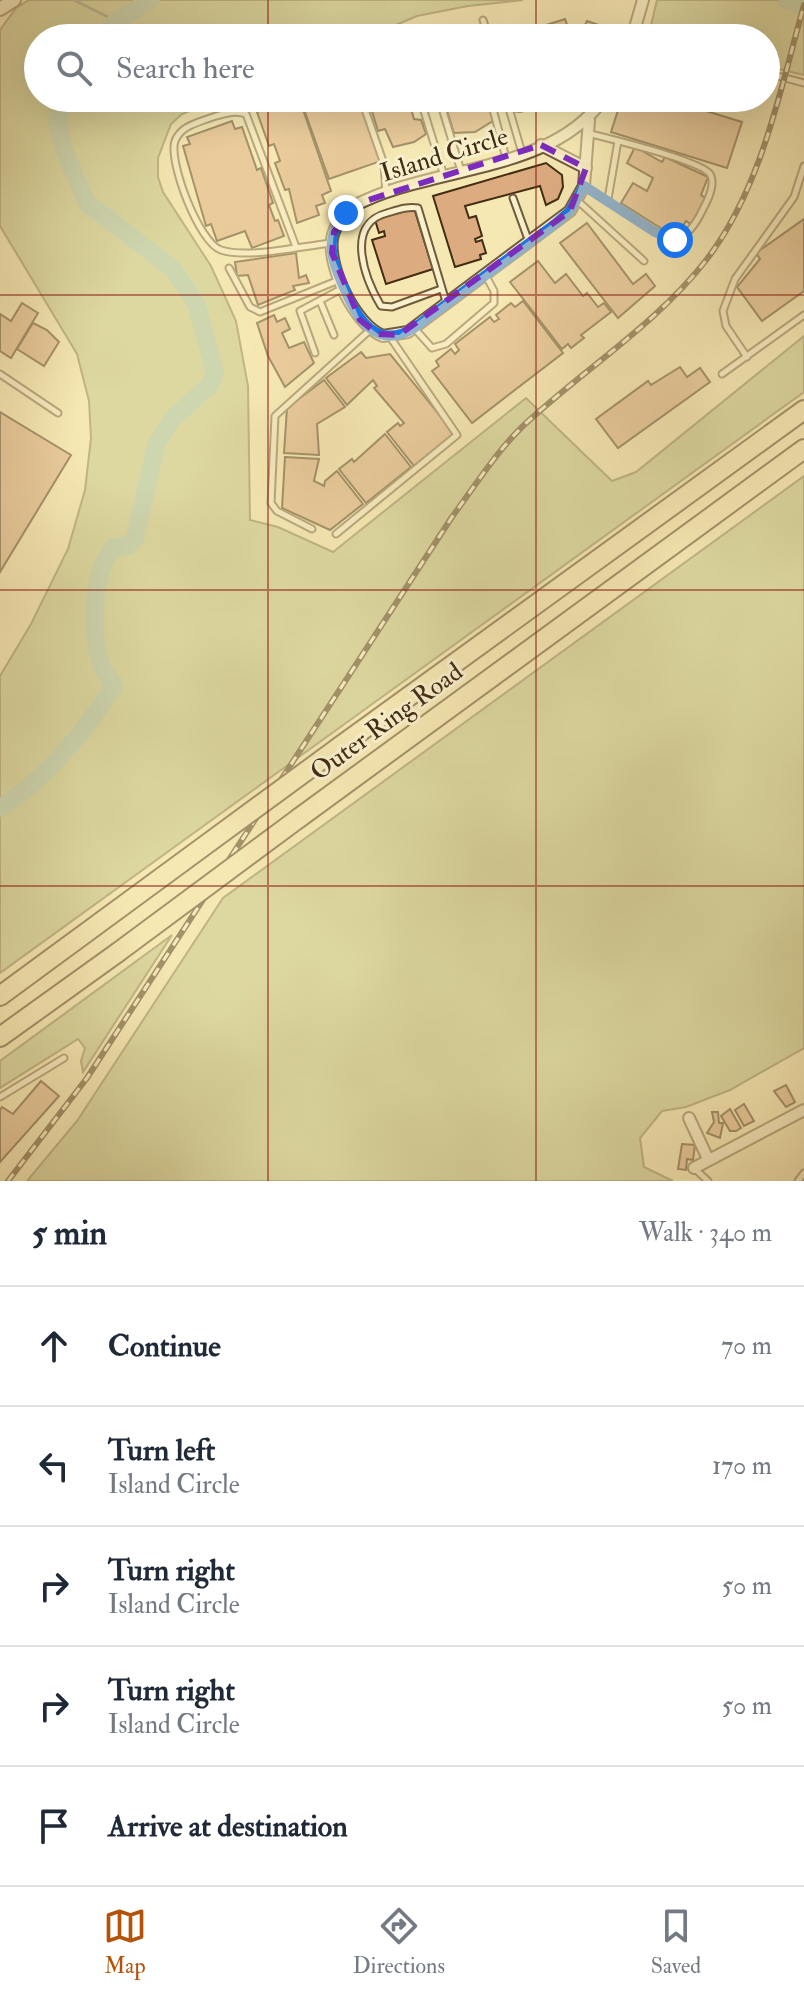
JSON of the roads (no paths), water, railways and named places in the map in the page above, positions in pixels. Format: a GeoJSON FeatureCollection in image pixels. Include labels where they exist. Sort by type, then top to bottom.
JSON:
{"type":"FeatureCollection","features":[{"type":"Feature","properties":{"kind":"highway","name":"Outer Ring Road"},"geometry":{"type":"LineString","coordinates":[[0,996],[804,410]]}},
{"type":"Feature","properties":{"kind":"highway","name":"Outer Ring Road"},"geometry":{"type":"LineString","coordinates":[[0,1037],[804,449]]}},
{"type":"Feature","properties":{"kind":"street"},"geometry":{"type":"LineString","coordinates":[[0,9],[14,0]]}},
{"type":"Feature","properties":{"kind":"street"},"geometry":{"type":"LineString","coordinates":[[636,24],[643,0]]}},
{"type":"Feature","properties":{"kind":"street","name":"Island Circle"},"geometry":{"type":"LineString","coordinates":[[390,337],[414,328],[447,305],[570,211],[584,186],[586,133],[594,112]]}},
{"type":"Feature","properties":{"kind":"street","name":"Island Circle"},"geometry":{"type":"LineString","coordinates":[[332,243],[340,221],[352,207],[522,153],[589,120]]}},
{"type":"Feature","properties":{"kind":"street"},"geometry":{"type":"LineString","coordinates":[[541,145],[586,168]]}},
{"type":"Feature","properties":{"kind":"street"},"geometry":{"type":"LineString","coordinates":[[332,243],[342,284],[360,320],[370,330],[390,337]]}},
{"type":"Feature","properties":{"kind":"street"},"geometry":{"type":"LineString","coordinates":[[694,1168],[804,1110]]}},
{"type":"Feature","properties":{"kind":"street"},"geometry":{"type":"LineString","coordinates":[[689,1118],[708,1159]]}},
{"type":"Feature","properties":{"kind":"lane"},"geometry":{"type":"LineString","coordinates":[[483,20],[484,24]]}},
{"type":"Feature","properties":{"kind":"lane"},"geometry":{"type":"LineString","coordinates":[[780,77],[804,83]]}},
{"type":"Feature","properties":{"kind":"lane"},"geometry":{"type":"LineString","coordinates":[[296,247],[248,116],[238,112],[220,115],[189,126],[178,135],[174,146],[188,200],[203,236],[215,247],[228,252],[296,247],[332,243]]}},
{"type":"Feature","properties":{"kind":"lane"},"geometry":{"type":"LineString","coordinates":[[366,112],[384,164],[386,195]]}},
{"type":"Feature","properties":{"kind":"lane"},"geometry":{"type":"LineString","coordinates":[[424,112],[444,177]]}},
{"type":"Feature","properties":{"kind":"lane"},"geometry":{"type":"LineString","coordinates":[[443,112],[461,172]]}},
{"type":"Feature","properties":{"kind":"lane"},"geometry":{"type":"LineString","coordinates":[[494,112],[506,158]]}},
{"type":"Feature","properties":{"kind":"lane"},"geometry":{"type":"LineString","coordinates":[[510,112],[522,153]]}},
{"type":"Feature","properties":{"kind":"lane"},"geometry":{"type":"LineString","coordinates":[[584,186],[655,232],[675,240],[692,228],[711,185],[711,177],[704,170],[586,133]]}},
{"type":"Feature","properties":{"kind":"lane"},"geometry":{"type":"LineString","coordinates":[[608,199],[618,141]]}},
{"type":"Feature","properties":{"kind":"lane"},"geometry":{"type":"LineString","coordinates":[[747,357],[726,326],[723,311],[735,279],[794,197],[804,166]]}},
{"type":"Feature","properties":{"kind":"lane"},"geometry":{"type":"LineString","coordinates":[[513,198],[529,243]]}},
{"type":"Feature","properties":{"kind":"lane"},"geometry":{"type":"LineString","coordinates":[[578,201],[644,261]]}},
{"type":"Feature","properties":{"kind":"lane"},"geometry":{"type":"LineString","coordinates":[[441,289],[392,307],[381,306],[362,253],[360,241],[366,225],[380,215],[418,208],[447,305]]}},
{"type":"Feature","properties":{"kind":"lane"},"geometry":{"type":"LineString","coordinates":[[229,268],[250,307],[260,312],[342,284]]}},
{"type":"Feature","properties":{"kind":"lane"},"geometry":{"type":"LineString","coordinates":[[414,328],[432,348],[446,344],[494,303],[494,291],[485,276]]}},
{"type":"Feature","properties":{"kind":"lane"},"geometry":{"type":"LineString","coordinates":[[315,353],[300,312],[342,284]]}},
{"type":"Feature","properties":{"kind":"lane"},"geometry":{"type":"LineString","coordinates":[[320,301],[334,335]]}},
{"type":"Feature","properties":{"kind":"lane"},"geometry":{"type":"LineString","coordinates":[[722,374],[804,315]]}},
{"type":"Feature","properties":{"kind":"lane"},"geometry":{"type":"LineString","coordinates":[[312,529],[277,511],[271,503],[275,416],[370,330]]}},
{"type":"Feature","properties":{"kind":"lane"},"geometry":{"type":"LineString","coordinates":[[336,534],[457,435],[390,337]]}},
{"type":"Feature","properties":{"kind":"lane"},"geometry":{"type":"LineString","coordinates":[[0,374],[58,413]]}},
{"type":"Feature","properties":{"kind":"lane"},"geometry":{"type":"LineString","coordinates":[[0,1097],[64,1058]]}},
{"type":"Feature","properties":{"kind":"lane"},"geometry":{"type":"LineString","coordinates":[[694,1168],[708,1181]]}},
{"type":"Feature","properties":{"kind":"lane"},"geometry":{"type":"LineString","coordinates":[[798,1181],[804,1173]]}},
{"type":"Feature","properties":{"kind":"waterway"},"geometry":{"type":"LineString","coordinates":[[74,0],[116,21]]}},
{"type":"Feature","properties":{"kind":"waterway"},"geometry":{"type":"LineString","coordinates":[[113,24],[151,0]]}},
{"type":"Feature","properties":{"kind":"waterway"},"geometry":{"type":"LineString","coordinates":[[787,0],[804,5]]}},
{"type":"Feature","properties":{"kind":"waterway"},"geometry":{"type":"LineString","coordinates":[[0,808],[49,769],[114,686],[102,667],[95,636],[95,603],[101,571],[114,547],[128,546],[135,538],[156,446],[172,419],[210,385],[215,372],[196,303],[173,269],[87,203],[64,150],[57,120],[60,112]]}},
{"type":"Feature","properties":{"kind":"railway"},"geometry":{"type":"LineString","coordinates":[[780,93],[804,5]]}},
{"type":"Feature","properties":{"kind":"railway"},"geometry":{"type":"LineString","coordinates":[[8,1181],[87,1078],[452,517],[495,458],[546,405],[665,305],[707,259],[742,201],[775,112]]}}]}
